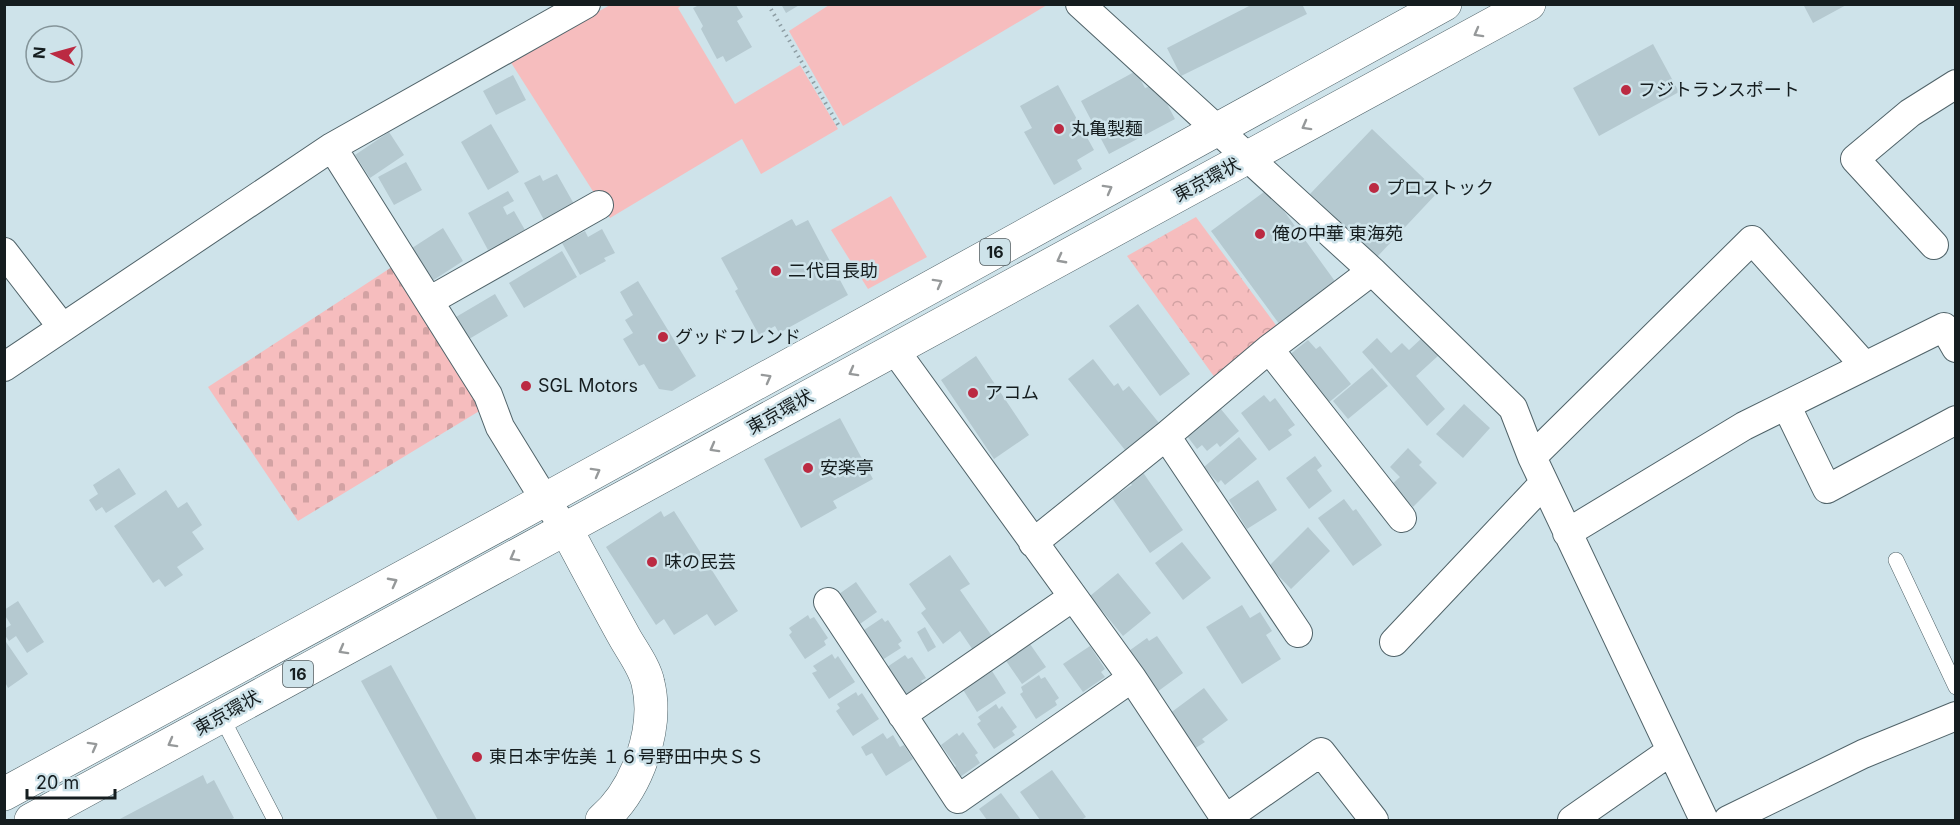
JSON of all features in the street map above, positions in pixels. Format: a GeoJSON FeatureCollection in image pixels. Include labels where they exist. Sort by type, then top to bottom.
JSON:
{"type":"FeatureCollection","features":[{"type":"Feature","properties":{"kind":"main road","name":"東京環状"},"geometry":{"type":"LineString","coordinates":[[4,794],[545,500],[1445,4]]}},
{"type":"Feature","properties":{"kind":"main road","name":"東京環状"},"geometry":{"type":"LineString","coordinates":[[31,820],[1529,4]]}},
{"type":"Feature","properties":{"kind":"main road"},"geometry":{"type":"LineString","coordinates":[[566,529],[648,681],[652,709],[646,750],[630,785],[602,820]]}},
{"type":"Feature","properties":{"kind":"street"},"geometry":{"type":"LineString","coordinates":[[4,367],[332,147],[586,4]]}},
{"type":"Feature","properties":{"kind":"street"},"geometry":{"type":"LineString","coordinates":[[1080,4],[1215,130],[1249,158],[1372,271],[1513,408],[1532,457],[1567,533],[1704,820]]}},
{"type":"Feature","properties":{"kind":"street"},"geometry":{"type":"LineString","coordinates":[[1934,245],[1854,159],[1910,112],[1956,84]]}},
{"type":"Feature","properties":{"kind":"street"},"geometry":{"type":"LineString","coordinates":[[332,147],[488,395],[500,428],[566,529]]}},
{"type":"Feature","properties":{"kind":"street"},"geometry":{"type":"LineString","coordinates":[[429,301],[599,204]]}},
{"type":"Feature","properties":{"kind":"street"},"geometry":{"type":"LineString","coordinates":[[1532,457],[1752,240],[1865,366]]}},
{"type":"Feature","properties":{"kind":"street"},"geometry":{"type":"LineString","coordinates":[[4,252],[62,327]]}},
{"type":"Feature","properties":{"kind":"street"},"geometry":{"type":"LineString","coordinates":[[1033,543],[1166,436],[1269,349],[1372,271]]}},
{"type":"Feature","properties":{"kind":"street"},"geometry":{"type":"LineString","coordinates":[[1567,533],[1744,426],[1944,327],[1956,348]]}},
{"type":"Feature","properties":{"kind":"street"},"geometry":{"type":"LineString","coordinates":[[894,349],[1132,678],[1226,820],[1321,752],[1374,820]]}},
{"type":"Feature","properties":{"kind":"street"},"geometry":{"type":"LineString","coordinates":[[1269,349],[1402,518]]}},
{"type":"Feature","properties":{"kind":"street"},"geometry":{"type":"LineString","coordinates":[[1786,405],[1827,489],[1956,420]]}},
{"type":"Feature","properties":{"kind":"street"},"geometry":{"type":"LineString","coordinates":[[1166,436],[1298,633]]}},
{"type":"Feature","properties":{"kind":"street"},"geometry":{"type":"LineString","coordinates":[[1394,642],[1544,483]]}},
{"type":"Feature","properties":{"kind":"street"},"geometry":{"type":"LineString","coordinates":[[902,715],[1073,597]]}},
{"type":"Feature","properties":{"kind":"street"},"geometry":{"type":"LineString","coordinates":[[828,602],[958,799],[1132,678]]}},
{"type":"Feature","properties":{"kind":"street"},"geometry":{"type":"LineString","coordinates":[[1728,820],[1863,754],[1956,716]]}},
{"type":"Feature","properties":{"kind":"street"},"geometry":{"type":"LineString","coordinates":[[1572,820],[1671,751]]}},
{"type":"Feature","properties":{"kind":"lane"},"geometry":{"type":"LineString","coordinates":[[1896,560],[1956,687]]}},
{"type":"Feature","properties":{"kind":"lane"},"geometry":{"type":"LineString","coordinates":[[221,716],[275,820]]}},
{"type":"Feature","properties":{"kind":"path"},"geometry":{"type":"LineString","coordinates":[[768,4],[840,128]]}},
{"type":"Feature","properties":{"kind":"green space"},"geometry":{"type":"Polygon","coordinates":[[[610,5],[682,5],[678,8],[735,104],[800,65],[838,129],[761,174],[742,139],[610,218],[510,61],[610,5]]]}},
{"type":"Feature","properties":{"kind":"green space"},"geometry":{"type":"Polygon","coordinates":[[[829,5],[1047,5],[843,126],[789,31],[829,5]]]}},
{"type":"Feature","properties":{"kind":"green space"},"geometry":{"type":"Polygon","coordinates":[[[891,196],[927,257],[868,289],[831,230],[891,196]]]}},
{"type":"Feature","properties":{"kind":"green space"},"geometry":{"type":"Polygon","coordinates":[[[1196,217],[1281,332],[1218,382],[1127,256],[1196,217]]]}},
{"type":"Feature","properties":{"kind":"green space"},"geometry":{"type":"Polygon","coordinates":[[[398,263],[481,410],[298,521],[208,387],[398,263]]]}},
{"type":"Feature","properties":{"kind":"building"},"geometry":{"type":"Polygon","coordinates":[[[781,4],[801,4],[786,13],[781,4]]]}},
{"type":"Feature","properties":{"kind":"building"},"geometry":{"type":"Polygon","coordinates":[[[1253,4],[1302,4],[1307,14],[1181,76],[1167,48],[1253,4]]]}},
{"type":"Feature","properties":{"kind":"building"},"geometry":{"type":"Polygon","coordinates":[[[1803,4],[1848,4],[1813,23],[1803,4]]]}},
{"type":"Feature","properties":{"kind":"building"},"geometry":{"type":"Polygon","coordinates":[[[699,5],[736,5],[743,17],[737,21],[752,47],[726,62],[723,56],[717,59],[693,8],[699,5]]]}},
{"type":"Feature","properties":{"kind":"building","name":"フジトランスポート"},"geometry":{"type":"Polygon","coordinates":[[[1653,44],[1679,92],[1599,136],[1573,88],[1653,44]]]}},
{"type":"Feature","properties":{"kind":"building"},"geometry":{"type":"Polygon","coordinates":[[[1136,71],[1145,88],[1151,86],[1165,100],[1175,119],[1109,154],[1081,101],[1136,71]]]}},
{"type":"Feature","properties":{"kind":"building"},"geometry":{"type":"Polygon","coordinates":[[[513,75],[526,100],[496,115],[483,91],[513,75]]]}},
{"type":"Feature","properties":{"kind":"building"},"geometry":{"type":"Polygon","coordinates":[[[1058,85],[1094,150],[1077,160],[1082,169],[1054,185],[1024,132],[1032,128],[1020,106],[1058,85]]]}},
{"type":"Feature","properties":{"kind":"building"},"geometry":{"type":"Polygon","coordinates":[[[491,124],[519,172],[488,190],[461,142],[491,124]]]}},
{"type":"Feature","properties":{"kind":"building"},"geometry":{"type":"Polygon","coordinates":[[[1372,129],[1438,192],[1377,257],[1310,194],[1372,129]]]}},
{"type":"Feature","properties":{"kind":"building"},"geometry":{"type":"Polygon","coordinates":[[[389,132],[404,155],[370,178],[355,155],[389,132]]]}},
{"type":"Feature","properties":{"kind":"building"},"geometry":{"type":"Polygon","coordinates":[[[406,162],[422,190],[394,205],[378,177],[406,162]]]}},
{"type":"Feature","properties":{"kind":"building"},"geometry":{"type":"Polygon","coordinates":[[[557,174],[574,204],[544,220],[524,183],[540,175],[543,181],[557,174]]]}},
{"type":"Feature","properties":{"kind":"building"},"geometry":{"type":"Polygon","coordinates":[[[1268,189],[1337,284],[1280,325],[1211,231],[1268,189]]]}},
{"type":"Feature","properties":{"kind":"building"},"geometry":{"type":"Polygon","coordinates":[[[508,191],[514,201],[503,207],[507,215],[514,211],[525,230],[488,250],[468,213],[508,191]]]}},
{"type":"Feature","properties":{"kind":"building"},"geometry":{"type":"Polygon","coordinates":[[[792,219],[796,226],[808,220],[848,295],[779,333],[775,326],[759,335],[735,291],[738,289],[721,258],[792,219]]]}},
{"type":"Feature","properties":{"kind":"building"},"geometry":{"type":"Polygon","coordinates":[[[443,228],[463,261],[429,283],[409,250],[443,228]]]}},
{"type":"Feature","properties":{"kind":"building"},"geometry":{"type":"Polygon","coordinates":[[[602,229],[615,253],[604,258],[606,261],[580,275],[562,243],[585,231],[588,237],[602,229]]]}},
{"type":"Feature","properties":{"kind":"building"},"geometry":{"type":"Polygon","coordinates":[[[562,251],[577,277],[524,308],[509,283],[562,251]]]}},
{"type":"Feature","properties":{"kind":"building"},"geometry":{"type":"Polygon","coordinates":[[[638,281],[696,376],[672,391],[659,389],[644,364],[639,366],[623,339],[633,333],[625,320],[633,315],[620,292],[638,281]]]}},
{"type":"Feature","properties":{"kind":"building"},"geometry":{"type":"Polygon","coordinates":[[[495,294],[508,316],[469,339],[456,317],[495,294]]]}},
{"type":"Feature","properties":{"kind":"building"},"geometry":{"type":"Polygon","coordinates":[[[1138,304],[1190,374],[1160,396],[1109,326],[1138,304]]]}},
{"type":"Feature","properties":{"kind":"building"},"geometry":{"type":"Polygon","coordinates":[[[1423,337],[1439,355],[1416,376],[1445,409],[1427,426],[1362,352],[1377,338],[1391,353],[1402,343],[1409,350],[1423,337]]]}},
{"type":"Feature","properties":{"kind":"building"},"geometry":{"type":"Polygon","coordinates":[[[1308,340],[1316,349],[1320,346],[1351,384],[1327,404],[1288,356],[1308,340]]]}},
{"type":"Feature","properties":{"kind":"building"},"geometry":{"type":"Polygon","coordinates":[[[976,356],[1029,435],[994,459],[941,380],[976,356]]]}},
{"type":"Feature","properties":{"kind":"building"},"geometry":{"type":"Polygon","coordinates":[[[1093,359],[1114,386],[1118,383],[1123,391],[1129,386],[1159,423],[1125,450],[1068,379],[1093,359]]]}},
{"type":"Feature","properties":{"kind":"building"},"geometry":{"type":"Polygon","coordinates":[[[1372,368],[1388,386],[1348,419],[1333,401],[1372,368]]]}},
{"type":"Feature","properties":{"kind":"building"},"geometry":{"type":"Polygon","coordinates":[[[1264,395],[1270,402],[1275,398],[1295,425],[1288,430],[1292,435],[1269,451],[1241,413],[1264,395]]]}},
{"type":"Feature","properties":{"kind":"building"},"geometry":{"type":"Polygon","coordinates":[[[1464,404],[1490,428],[1463,458],[1436,434],[1464,404]]]}},
{"type":"Feature","properties":{"kind":"building"},"geometry":{"type":"Polygon","coordinates":[[[1220,408],[1239,431],[1220,447],[1217,443],[1207,451],[1202,445],[1197,449],[1187,436],[1220,408]]]}},
{"type":"Feature","properties":{"kind":"building"},"geometry":{"type":"Polygon","coordinates":[[[840,418],[873,479],[833,501],[837,508],[801,528],[764,459],[840,418]]]}},
{"type":"Feature","properties":{"kind":"building"},"geometry":{"type":"Polygon","coordinates":[[[1239,437],[1257,459],[1225,485],[1221,480],[1218,483],[1204,467],[1239,437]]]}},
{"type":"Feature","properties":{"kind":"building"},"geometry":{"type":"Polygon","coordinates":[[[1408,448],[1422,462],[1419,465],[1437,483],[1413,507],[1391,485],[1400,477],[1390,467],[1408,448]]]}},
{"type":"Feature","properties":{"kind":"building"},"geometry":{"type":"Polygon","coordinates":[[[1315,456],[1322,466],[1317,470],[1332,491],[1309,509],[1286,478],[1315,456]]]}},
{"type":"Feature","properties":{"kind":"building"},"geometry":{"type":"Polygon","coordinates":[[[119,468],[136,494],[106,513],[102,507],[96,511],[89,500],[98,494],[93,485],[119,468]]]}},
{"type":"Feature","properties":{"kind":"building"},"geometry":{"type":"Polygon","coordinates":[[[1142,471],[1183,530],[1150,553],[1112,498],[1132,485],[1128,480],[1142,471]]]}},
{"type":"Feature","properties":{"kind":"building"},"geometry":{"type":"Polygon","coordinates":[[[1258,480],[1277,510],[1247,529],[1229,500],[1258,480]]]}},
{"type":"Feature","properties":{"kind":"building"},"geometry":{"type":"Polygon","coordinates":[[[166,490],[178,508],[187,502],[202,525],[192,532],[204,549],[177,567],[183,575],[165,587],[159,579],[153,583],[114,526],[166,490]]]}},
{"type":"Feature","properties":{"kind":"building"},"geometry":{"type":"Polygon","coordinates":[[[1344,499],[1353,511],[1356,509],[1382,545],[1353,566],[1318,518],[1344,499]]]}},
{"type":"Feature","properties":{"kind":"building"},"geometry":{"type":"Polygon","coordinates":[[[661,511],[664,517],[674,511],[738,611],[715,626],[707,614],[674,635],[664,619],[656,625],[606,547],[661,511]]]}},
{"type":"Feature","properties":{"kind":"building"},"geometry":{"type":"Polygon","coordinates":[[[1308,527],[1330,551],[1291,589],[1269,566],[1308,527]]]}},
{"type":"Feature","properties":{"kind":"building"},"geometry":{"type":"Polygon","coordinates":[[[1182,542],[1211,578],[1183,600],[1155,563],[1182,542]]]}},
{"type":"Feature","properties":{"kind":"building"},"geometry":{"type":"Polygon","coordinates":[[[950,555],[970,584],[960,590],[994,639],[975,653],[960,631],[943,644],[921,613],[926,609],[909,584],[950,555]]]}},
{"type":"Feature","properties":{"kind":"building"},"geometry":{"type":"Polygon","coordinates":[[[1118,573],[1151,613],[1123,636],[1090,596],[1118,573]]]}},
{"type":"Feature","properties":{"kind":"building"},"geometry":{"type":"Polygon","coordinates":[[[856,582],[877,612],[857,626],[839,594],[856,582]]]}},
{"type":"Feature","properties":{"kind":"building"},"geometry":{"type":"Polygon","coordinates":[[[18,601],[44,642],[27,653],[16,636],[9,641],[4,634],[4,629],[11,625],[4,610],[18,601]]]}},
{"type":"Feature","properties":{"kind":"building"},"geometry":{"type":"Polygon","coordinates":[[[1242,605],[1250,618],[1260,612],[1272,631],[1266,635],[1281,659],[1242,684],[1206,627],[1242,605]]]}},
{"type":"Feature","properties":{"kind":"building"},"geometry":{"type":"Polygon","coordinates":[[[808,615],[810,619],[814,617],[828,638],[824,641],[826,645],[805,659],[789,635],[792,632],[789,628],[808,615]]]}},
{"type":"Feature","properties":{"kind":"building"},"geometry":{"type":"Polygon","coordinates":[[[882,618],[885,622],[888,620],[902,641],[898,644],[901,648],[879,662],[864,630],[882,618]]]}},
{"type":"Feature","properties":{"kind":"building"},"geometry":{"type":"Polygon","coordinates":[[[925,627],[936,647],[928,652],[917,632],[925,627]]]}},
{"type":"Feature","properties":{"kind":"building"},"geometry":{"type":"Polygon","coordinates":[[[1157,636],[1183,673],[1157,692],[1126,653],[1147,638],[1149,641],[1157,636]]]}},
{"type":"Feature","properties":{"kind":"building"},"geometry":{"type":"Polygon","coordinates":[[[4,639],[28,674],[8,688],[6,684],[4,686],[4,639]]]}},
{"type":"Feature","properties":{"kind":"building"},"geometry":{"type":"Polygon","coordinates":[[[1030,644],[1046,667],[1022,684],[1002,655],[1030,644]]]}},
{"type":"Feature","properties":{"kind":"building"},"geometry":{"type":"Polygon","coordinates":[[[1090,646],[1105,669],[1101,672],[1105,677],[1083,692],[1063,664],[1090,646]]]}},
{"type":"Feature","properties":{"kind":"building"},"geometry":{"type":"Polygon","coordinates":[[[832,654],[835,659],[838,656],[855,682],[829,699],[812,673],[817,671],[813,666],[832,654]]]}},
{"type":"Feature","properties":{"kind":"building"},"geometry":{"type":"Polygon","coordinates":[[[905,655],[908,659],[912,657],[926,678],[921,681],[924,685],[903,700],[887,667],[905,655]]]}},
{"type":"Feature","properties":{"kind":"building"},"geometry":{"type":"Polygon","coordinates":[[[391,665],[477,820],[438,820],[361,681],[391,665]]]}},
{"type":"Feature","properties":{"kind":"building"},"geometry":{"type":"Polygon","coordinates":[[[982,671],[985,676],[992,671],[1006,693],[977,712],[960,685],[982,671]]]}},
{"type":"Feature","properties":{"kind":"building"},"geometry":{"type":"Polygon","coordinates":[[[1039,675],[1041,679],[1045,677],[1059,698],[1055,701],[1057,705],[1036,719],[1020,694],[1023,692],[1021,687],[1039,675]]]}},
{"type":"Feature","properties":{"kind":"building"},"geometry":{"type":"Polygon","coordinates":[[[1204,688],[1228,720],[1202,739],[1205,742],[1194,749],[1169,714],[1204,688]]]}},
{"type":"Feature","properties":{"kind":"building"},"geometry":{"type":"Polygon","coordinates":[[[856,692],[858,696],[862,693],[879,719],[853,736],[836,711],[840,708],[837,704],[856,692]]]}},
{"type":"Feature","properties":{"kind":"building"},"geometry":{"type":"Polygon","coordinates":[[[996,704],[999,709],[1002,706],[1017,727],[1012,731],[1015,735],[994,749],[977,724],[981,721],[978,717],[996,704]]]}},
{"type":"Feature","properties":{"kind":"building"},"geometry":{"type":"Polygon","coordinates":[[[963,732],[978,753],[975,755],[980,763],[960,777],[954,768],[956,766],[941,745],[957,733],[959,736],[963,732]]]}},
{"type":"Feature","properties":{"kind":"building"},"geometry":{"type":"Polygon","coordinates":[[[883,733],[887,739],[893,735],[900,747],[904,745],[913,759],[886,776],[872,753],[866,756],[861,747],[883,733]]]}},
{"type":"Feature","properties":{"kind":"building"},"geometry":{"type":"Polygon","coordinates":[[[1052,770],[1086,817],[1081,820],[1040,820],[1020,792],[1052,770]]]}},
{"type":"Feature","properties":{"kind":"building"},"geometry":{"type":"Polygon","coordinates":[[[203,775],[207,784],[214,780],[234,818],[230,820],[118,820],[203,775]]]}},
{"type":"Feature","properties":{"kind":"building"},"geometry":{"type":"Polygon","coordinates":[[[1001,793],[1021,820],[987,820],[979,809],[1001,793]]]}},
{"type":"Feature","properties":{"kind":"place","name":"フジトランスポート"},"geometry":{"type":"Point","coordinates":[1626,90]}},
{"type":"Feature","properties":{"kind":"place","name":"丸亀製麺"},"geometry":{"type":"Point","coordinates":[1059,129]}},
{"type":"Feature","properties":{"kind":"place","name":"プロストック"},"geometry":{"type":"Point","coordinates":[1374,188]}},
{"type":"Feature","properties":{"kind":"place","name":"俺の中華 東海苑"},"geometry":{"type":"Point","coordinates":[1260,234]}},
{"type":"Feature","properties":{"kind":"place","name":"二代目長助"},"geometry":{"type":"Point","coordinates":[776,271]}},
{"type":"Feature","properties":{"kind":"place","name":"グッドフレンド"},"geometry":{"type":"Point","coordinates":[663,337]}},
{"type":"Feature","properties":{"kind":"place","name":"SGL Motors"},"geometry":{"type":"Point","coordinates":[526,386]}},
{"type":"Feature","properties":{"kind":"place","name":"アコム"},"geometry":{"type":"Point","coordinates":[973,393]}},
{"type":"Feature","properties":{"kind":"place","name":"安楽亭"},"geometry":{"type":"Point","coordinates":[808,468]}},
{"type":"Feature","properties":{"kind":"place","name":"味の民芸"},"geometry":{"type":"Point","coordinates":[652,562]}},
{"type":"Feature","properties":{"kind":"place","name":"東日本宇佐美 １６号野田中央ＳＳ"},"geometry":{"type":"Point","coordinates":[477,757]}}]}
